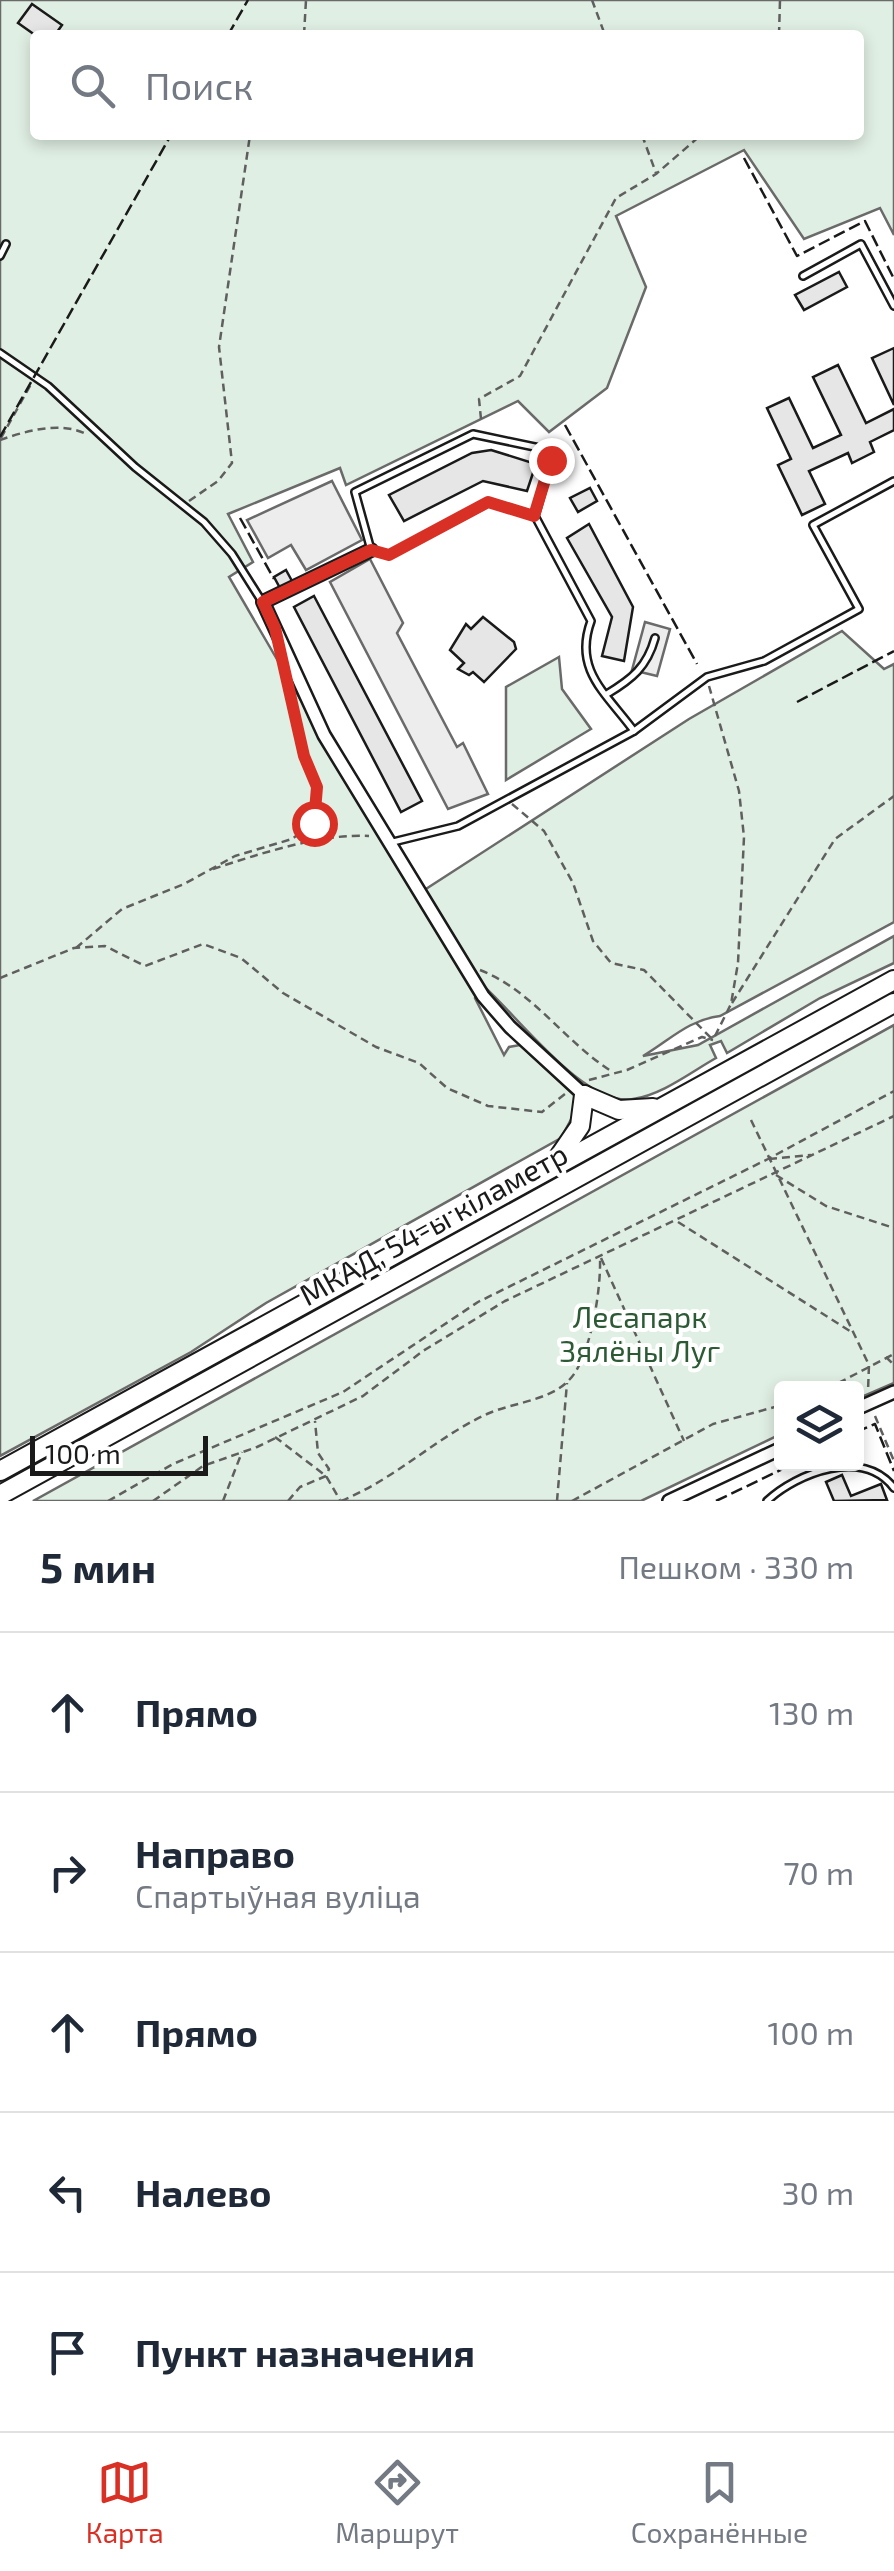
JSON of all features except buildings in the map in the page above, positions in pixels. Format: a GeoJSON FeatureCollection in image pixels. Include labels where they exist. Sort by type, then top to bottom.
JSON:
{"type":"FeatureCollection","features":[{"type":"Feature","properties":{"kind":"highway","name":"МКАД, 54-ы кіламетр"},"geometry":{"type":"LineString","coordinates":[[0,1470],[894,980]]}},
{"type":"Feature","properties":{"kind":"highway","name":"МКАД, 54-ы кіламетр"},"geometry":{"type":"LineString","coordinates":[[0,1495],[894,1003]]}},
{"type":"Feature","properties":{"kind":"highway"},"geometry":{"type":"LineString","coordinates":[[552,1167],[580,1126],[579,1090],[619,1110],[663,1106]]}},
{"type":"Feature","properties":{"kind":"street"},"geometry":{"type":"LineString","coordinates":[[371,550],[263,602],[324,735],[464,964],[498,1014],[579,1090]]}},
{"type":"Feature","properties":{"kind":"street"},"geometry":{"type":"LineString","coordinates":[[864,1405],[894,1392]]}},
{"type":"Feature","properties":{"kind":"street"},"geometry":{"type":"LineString","coordinates":[[669,1501],[774,1452]]}},
{"type":"Feature","properties":{"kind":"lane"},"geometry":{"type":"LineString","coordinates":[[0,256],[6,244]]}},
{"type":"Feature","properties":{"kind":"lane"},"geometry":{"type":"LineString","coordinates":[[803,276],[861,244],[894,306]]}},
{"type":"Feature","properties":{"kind":"lane"},"geometry":{"type":"LineString","coordinates":[[0,353],[36,377],[220,538],[263,602]]}},
{"type":"Feature","properties":{"kind":"lane"},"geometry":{"type":"LineString","coordinates":[[534,516],[551,460],[549,450],[473,434],[355,492],[371,550],[389,555],[488,502],[534,516],[591,621],[584,640],[584,664],[634,731]]}},
{"type":"Feature","properties":{"kind":"lane"},"geometry":{"type":"LineString","coordinates":[[387,838],[458,826],[634,731],[707,677],[764,661],[859,609],[813,524],[894,481]]}},
{"type":"Feature","properties":{"kind":"lane"},"geometry":{"type":"LineString","coordinates":[[607,694],[633,678],[649,661],[655,638]]}},
{"type":"Feature","properties":{"kind":"lane"},"geometry":{"type":"LineString","coordinates":[[767,1501],[810,1475],[844,1465],[878,1473],[894,1488]]}},
{"type":"Feature","properties":{"kind":"path"},"geometry":{"type":"LineString","coordinates":[[304,30],[306,0]]}},
{"type":"Feature","properties":{"kind":"path"},"geometry":{"type":"LineString","coordinates":[[592,0],[603,30]]}},
{"type":"Feature","properties":{"kind":"path"},"geometry":{"type":"LineString","coordinates":[[779,30],[780,0]]}},
{"type":"Feature","properties":{"kind":"path"},"geometry":{"type":"LineString","coordinates":[[184,506],[218,481],[232,463],[219,347],[249,140]]}},
{"type":"Feature","properties":{"kind":"path"},"geometry":{"type":"LineString","coordinates":[[644,140],[656,174]]}},
{"type":"Feature","properties":{"kind":"path"},"geometry":{"type":"LineString","coordinates":[[481,419],[479,400],[520,376],[616,198],[656,174],[694,140]]}},
{"type":"Feature","properties":{"kind":"path"},"geometry":{"type":"LineString","coordinates":[[0,440],[36,377]]}},
{"type":"Feature","properties":{"kind":"path"},"geometry":{"type":"LineString","coordinates":[[0,440],[31,430],[76,429],[90,436]]}},
{"type":"Feature","properties":{"kind":"path"},"geometry":{"type":"LineString","coordinates":[[707,677],[739,791],[744,837],[742,905],[731,1004]]}},
{"type":"Feature","properties":{"kind":"path"},"geometry":{"type":"LineString","coordinates":[[0,978],[74,948],[122,909],[235,856],[292,839],[314,823],[317,787],[304,756],[287,683]]}},
{"type":"Feature","properties":{"kind":"path"},"geometry":{"type":"LineString","coordinates":[[714,1040],[731,1004],[835,839],[894,796]]}},
{"type":"Feature","properties":{"kind":"path"},"geometry":{"type":"LineString","coordinates":[[507,800],[544,831],[573,883],[593,941],[611,963],[644,970],[714,1040]]}},
{"type":"Feature","properties":{"kind":"path"},"geometry":{"type":"LineString","coordinates":[[207,871],[284,846],[320,843],[343,834],[387,838]]}},
{"type":"Feature","properties":{"kind":"path"},"geometry":{"type":"LineString","coordinates":[[74,948],[105,946],[145,966],[203,944],[241,958],[283,993],[376,1047],[419,1063],[447,1088],[488,1106],[542,1112],[611,1071],[628,1070],[702,1037],[714,1040]]}},
{"type":"Feature","properties":{"kind":"path"},"geometry":{"type":"LineString","coordinates":[[464,964],[494,976],[553,1021],[580,1051],[611,1071]]}},
{"type":"Feature","properties":{"kind":"path"},"geometry":{"type":"LineString","coordinates":[[108,1501],[173,1464],[343,1392],[478,1302],[768,1159],[894,1091]]}},
{"type":"Feature","properties":{"kind":"path"},"geometry":{"type":"LineString","coordinates":[[153,1501],[203,1466],[363,1396],[422,1351],[505,1302],[894,1116]]}},
{"type":"Feature","properties":{"kind":"path"},"geometry":{"type":"LineString","coordinates":[[751,1120],[869,1365],[868,1397]]}},
{"type":"Feature","properties":{"kind":"path"},"geometry":{"type":"LineString","coordinates":[[768,1159],[814,1155]]}},
{"type":"Feature","properties":{"kind":"path"},"geometry":{"type":"LineString","coordinates":[[775,1175],[826,1206],[894,1228]]}},
{"type":"Feature","properties":{"kind":"path"},"geometry":{"type":"LineString","coordinates":[[676,1221],[853,1333]]}},
{"type":"Feature","properties":{"kind":"path"},"geometry":{"type":"LineString","coordinates":[[275,1437],[326,1476],[341,1501],[380,1485],[487,1414],[548,1395],[568,1382],[578,1369],[600,1291],[600,1257]]}},
{"type":"Feature","properties":{"kind":"path"},"geometry":{"type":"LineString","coordinates":[[600,1257],[684,1442]]}},
{"type":"Feature","properties":{"kind":"path"},"geometry":{"type":"LineString","coordinates":[[840,1381],[894,1354]]}},
{"type":"Feature","properties":{"kind":"path"},"geometry":{"type":"LineString","coordinates":[[885,1356],[894,1365]]}},
{"type":"Feature","properties":{"kind":"path"},"geometry":{"type":"LineString","coordinates":[[557,1501],[568,1382]]}},
{"type":"Feature","properties":{"kind":"path"},"geometry":{"type":"LineString","coordinates":[[572,1501],[713,1424],[774,1407]]}},
{"type":"Feature","properties":{"kind":"path"},"geometry":{"type":"LineString","coordinates":[[873,1412],[894,1461]]}},
{"type":"Feature","properties":{"kind":"path"},"geometry":{"type":"LineString","coordinates":[[288,1501],[300,1488],[326,1476],[329,1469],[318,1453],[314,1420]]}},
{"type":"Feature","properties":{"kind":"path"},"geometry":{"type":"LineString","coordinates":[[222,1501],[242,1452]]}},
{"type":"Feature","properties":{"kind":"green space"},"geometry":{"type":"Polygon","coordinates":[[[0,0],[894,0],[894,235],[880,208],[804,239],[744,150],[616,216],[646,287],[607,388],[549,432],[518,401],[346,485],[340,468],[228,514],[253,562],[229,577],[415,896],[689,719],[842,631],[884,669],[894,664],[894,922],[720,1016],[689,1026],[643,1056],[698,1045],[894,936],[894,963],[820,998],[727,1053],[721,1041],[710,1045],[716,1058],[665,1088],[633,1099],[614,1098],[572,1074],[479,982],[475,998],[504,1055],[509,1047],[520,1045],[575,1095],[575,1112],[561,1138],[266,1303],[191,1352],[0,1456],[0,0]]]}},
{"type":"Feature","properties":{"kind":"green space"},"geometry":{"type":"Polygon","coordinates":[[[559,657],[562,689],[591,729],[506,780],[506,687],[559,657]]]}},
{"type":"Feature","properties":{"kind":"green space","name":"Лесапарк Зялёны Луг"},"geometry":{"type":"Polygon","coordinates":[[[894,1025],[894,1383],[864,1396],[864,1381],[774,1381],[774,1437],[641,1501],[33,1501],[894,1025]]]}},
{"type":"Feature","properties":{"kind":"shaded area"},"geometry":{"type":"Polygon","coordinates":[[[332,481],[362,540],[306,570],[291,545],[268,558],[247,520],[332,481]]]}},
{"type":"Feature","properties":{"kind":"shaded area"},"geometry":{"type":"Polygon","coordinates":[[[370,559],[403,623],[397,633],[457,747],[463,743],[488,794],[448,809],[330,582],[370,559]]]}},
{"type":"Feature","properties":{"kind":"shaded area"},"geometry":{"type":"Polygon","coordinates":[[[645,622],[670,629],[657,676],[632,670],[645,622]]]}},
{"type":"Feature","properties":{"kind":"fence"},"geometry":{"type":"LineString","coordinates":[[231,30],[248,0]]}},
{"type":"Feature","properties":{"kind":"fence"},"geometry":{"type":"LineString","coordinates":[[0,437],[168,140]]}},
{"type":"Feature","properties":{"kind":"fence"},"geometry":{"type":"LineString","coordinates":[[744,158],[797,256],[865,221],[894,279]]}},
{"type":"Feature","properties":{"kind":"fence"},"geometry":{"type":"LineString","coordinates":[[565,425],[697,664]]}},
{"type":"Feature","properties":{"kind":"fence"},"geometry":{"type":"LineString","coordinates":[[240,518],[274,579]]}},
{"type":"Feature","properties":{"kind":"fence"},"geometry":{"type":"LineString","coordinates":[[797,702],[894,651]]}},
{"type":"Feature","properties":{"kind":"fence"},"geometry":{"type":"LineString","coordinates":[[864,1429],[875,1424],[894,1471]]}},
{"type":"Feature","properties":{"kind":"fence"},"geometry":{"type":"LineString","coordinates":[[716,1501],[778,1471]]}},
{"type":"Feature","properties":{"kind":"route"},"geometry":{"type":"LineString","coordinates":[[314,823],[317,787],[304,756],[275,628],[263,602],[371,550],[389,555],[488,502],[534,516],[551,460]]}}]}
